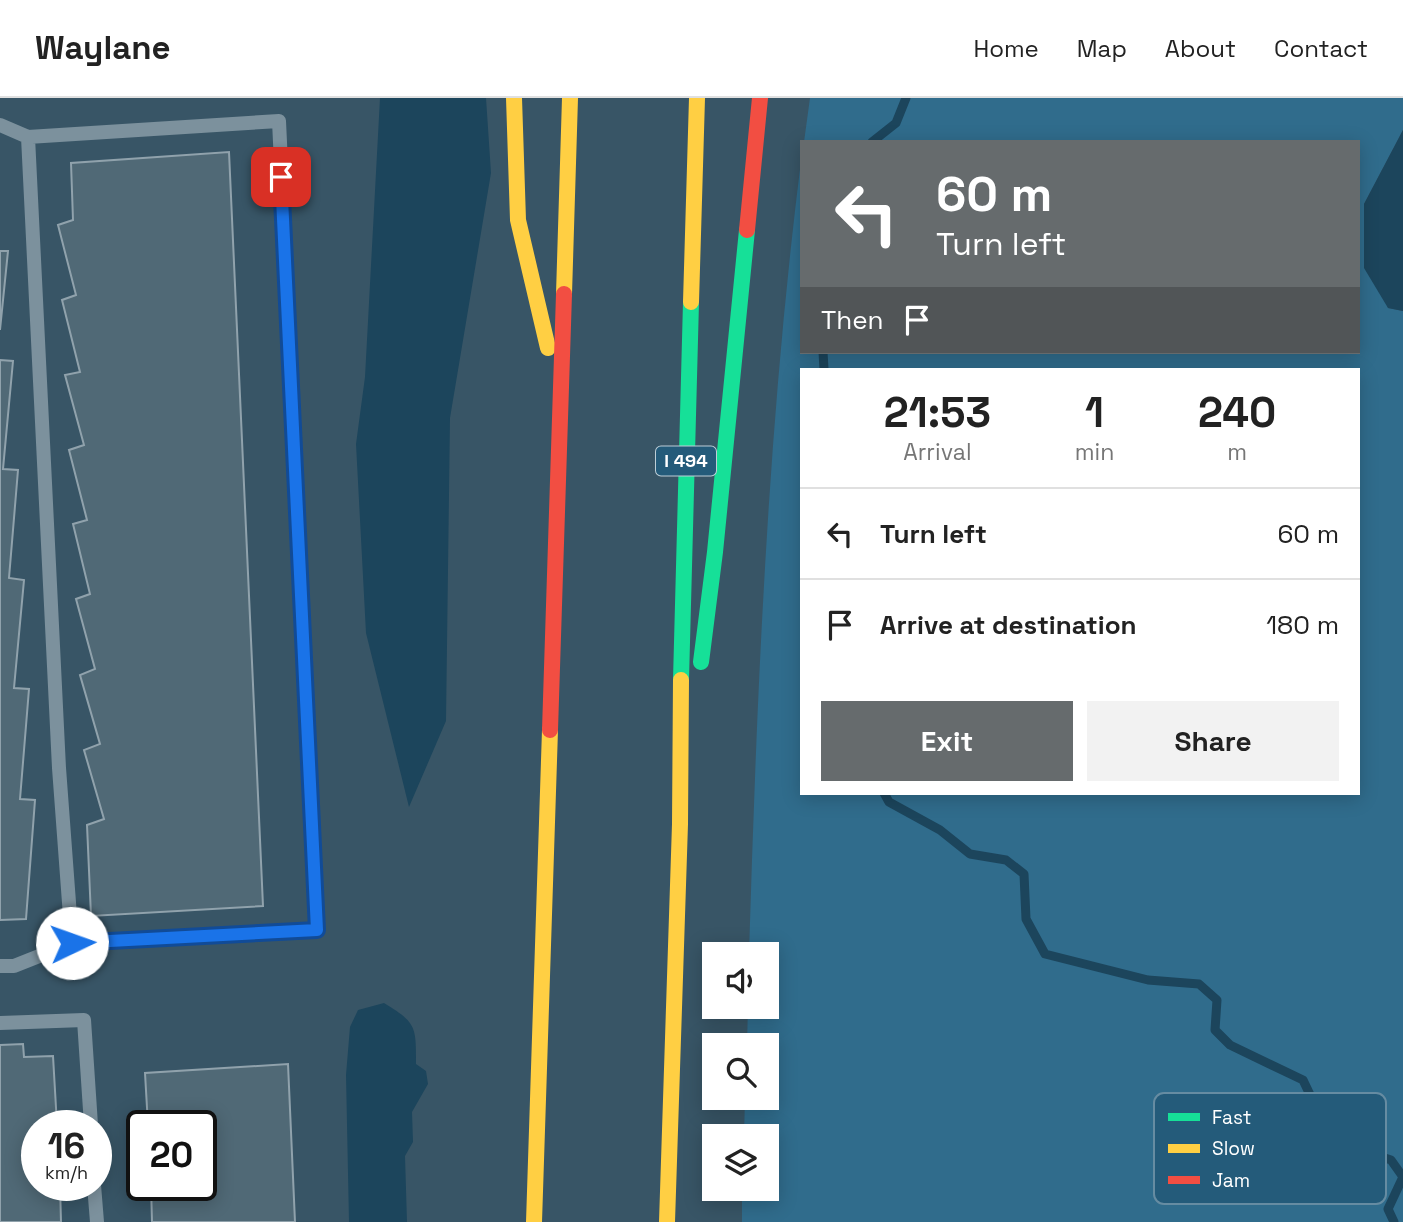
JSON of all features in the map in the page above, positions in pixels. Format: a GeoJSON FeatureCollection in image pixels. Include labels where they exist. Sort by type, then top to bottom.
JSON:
{"type":"FeatureCollection","features":[{"type":"Feature","properties":{"kind":"highway"},"geometry":{"type":"LineString","coordinates":[[514,98],[518,220],[560,397]]}},
{"type":"Feature","properties":{"kind":"highway"},"geometry":{"type":"LineString","coordinates":[[534,1222],[569,98]]}},
{"type":"Feature","properties":{"kind":"highway","name":"I 494"},"geometry":{"type":"LineString","coordinates":[[667,1222],[680,824],[681,616],[697,98]]}},
{"type":"Feature","properties":{"kind":"highway"},"geometry":{"type":"LineString","coordinates":[[680,824],[715,552],[760,98]]}},
{"type":"Feature","properties":{"kind":"lane"},"geometry":{"type":"LineString","coordinates":[[0,125],[28,137],[279,121],[317,930],[72,943],[14,965],[0,966]]}},
{"type":"Feature","properties":{"kind":"lane"},"geometry":{"type":"LineString","coordinates":[[28,137],[60,768],[72,943]]}},
{"type":"Feature","properties":{"kind":"lane"},"geometry":{"type":"LineString","coordinates":[[0,1023],[84,1020],[89,1110]]}},
{"type":"Feature","properties":{"kind":"lane"},"geometry":{"type":"LineString","coordinates":[[95,1201],[96,1222]]}},
{"type":"Feature","properties":{"kind":"shaded area"},"geometry":{"type":"Polygon","coordinates":[[[380,98],[486,98],[491,173],[450,418],[446,721],[409,807],[366,633],[356,444],[365,377],[380,98]]]}},
{"type":"Feature","properties":{"kind":"shaded area"},"geometry":{"type":"Polygon","coordinates":[[[810,98],[1403,98],[1403,130],[1364,204],[1388,308],[1403,311],[1403,1222],[742,1222],[742,1201],[779,1201],[779,1124],[744,1124],[745,1110],[779,1110],[779,1033],[747,1033],[748,1019],[779,1019],[779,942],[749,942],[760,656],[780,358],[800,170],[800,354],[1360,354],[1360,140],[804,140],[810,98]]]}},
{"type":"Feature","properties":{"kind":"shaded area"},"geometry":{"type":"Polygon","coordinates":[[[1403,130],[1403,311],[1388,308],[1364,268],[1364,204],[1403,130]]]}},
{"type":"Feature","properties":{"kind":"shaded area"},"geometry":{"type":"Polygon","coordinates":[[[384,1003],[409,1021],[415,1034],[416,1064],[426,1071],[428,1084],[412,1112],[413,1142],[405,1156],[407,1222],[349,1222],[346,1075],[350,1027],[358,1010],[384,1003]]]}},
{"type":"Feature","properties":{"kind":"building"},"geometry":{"type":"Polygon","coordinates":[[[229,152],[263,906],[91,916],[87,825],[104,819],[84,750],[100,744],[80,675],[95,669],[76,599],[90,594],[73,524],[87,520],[69,450],[84,445],[65,375],[80,372],[62,300],[76,295],[58,225],[73,220],[71,163],[229,152]]]}},
{"type":"Feature","properties":{"kind":"building"},"geometry":{"type":"Polygon","coordinates":[[[0,251],[8,251],[0,330],[0,251]]]}},
{"type":"Feature","properties":{"kind":"building"},"geometry":{"type":"Polygon","coordinates":[[[0,360],[13,361],[3,469],[18,470],[9,578],[24,580],[14,688],[29,689],[20,799],[35,800],[26,919],[0,920],[0,360]]]}},
{"type":"Feature","properties":{"kind":"building"},"geometry":{"type":"Polygon","coordinates":[[[23,1044],[24,1057],[53,1056],[56,1110],[21,1110],[21,1201],[60,1201],[61,1222],[0,1222],[0,1045],[23,1044]]]}},
{"type":"Feature","properties":{"kind":"building"},"geometry":{"type":"Polygon","coordinates":[[[288,1064],[295,1222],[152,1222],[151,1201],[217,1201],[217,1110],[147,1110],[145,1073],[288,1064]]]}},
{"type":"Feature","properties":{"kind":"waterway"},"geometry":{"type":"LineString","coordinates":[[875,140],[896,123],[906,98]]}},
{"type":"Feature","properties":{"kind":"waterway"},"geometry":{"type":"LineString","coordinates":[[823,354],[824,368]]}},
{"type":"Feature","properties":{"kind":"waterway"},"geometry":{"type":"LineString","coordinates":[[885,795],[889,802],[940,830],[970,854],[1006,860],[1024,874],[1026,919],[1045,954],[1148,980],[1199,984],[1217,1000],[1215,1030],[1230,1045],[1303,1080],[1309,1093]]}},
{"type":"Feature","properties":{"kind":"waterway"},"geometry":{"type":"LineString","coordinates":[[1386,1158],[1391,1160],[1403,1177]]}},
{"type":"Feature","properties":{"kind":"waterway"},"geometry":{"type":"LineString","coordinates":[[1394,1222],[1388,1209],[1403,1177]]}},
{"type":"Feature","properties":{"kind":"traffic: fast"},"geometry":{"type":"LineString","coordinates":[[701,662],[715,552],[747,230]]}},
{"type":"Feature","properties":{"kind":"traffic: fast"},"geometry":{"type":"LineString","coordinates":[[681,680],[691,302]]}},
{"type":"Feature","properties":{"kind":"traffic: slow"},"geometry":{"type":"LineString","coordinates":[[514,98],[518,220],[548,348]]}},
{"type":"Feature","properties":{"kind":"traffic: slow"},"geometry":{"type":"LineString","coordinates":[[564,294],[570,98]]}},
{"type":"Feature","properties":{"kind":"traffic: slow"},"geometry":{"type":"LineString","coordinates":[[691,302],[697,98]]}},
{"type":"Feature","properties":{"kind":"traffic: slow"},"geometry":{"type":"LineString","coordinates":[[667,1222],[680,824],[681,680]]}},
{"type":"Feature","properties":{"kind":"traffic: slow"},"geometry":{"type":"LineString","coordinates":[[534,1222],[550,730]]}},
{"type":"Feature","properties":{"kind":"traffic: jam"},"geometry":{"type":"LineString","coordinates":[[747,230],[760,98]]}},
{"type":"Feature","properties":{"kind":"traffic: jam"},"geometry":{"type":"LineString","coordinates":[[550,730],[564,294]]}},
{"type":"Feature","properties":{"kind":"route"},"geometry":{"type":"LineString","coordinates":[[72,943],[317,930],[281,177]]}}]}
